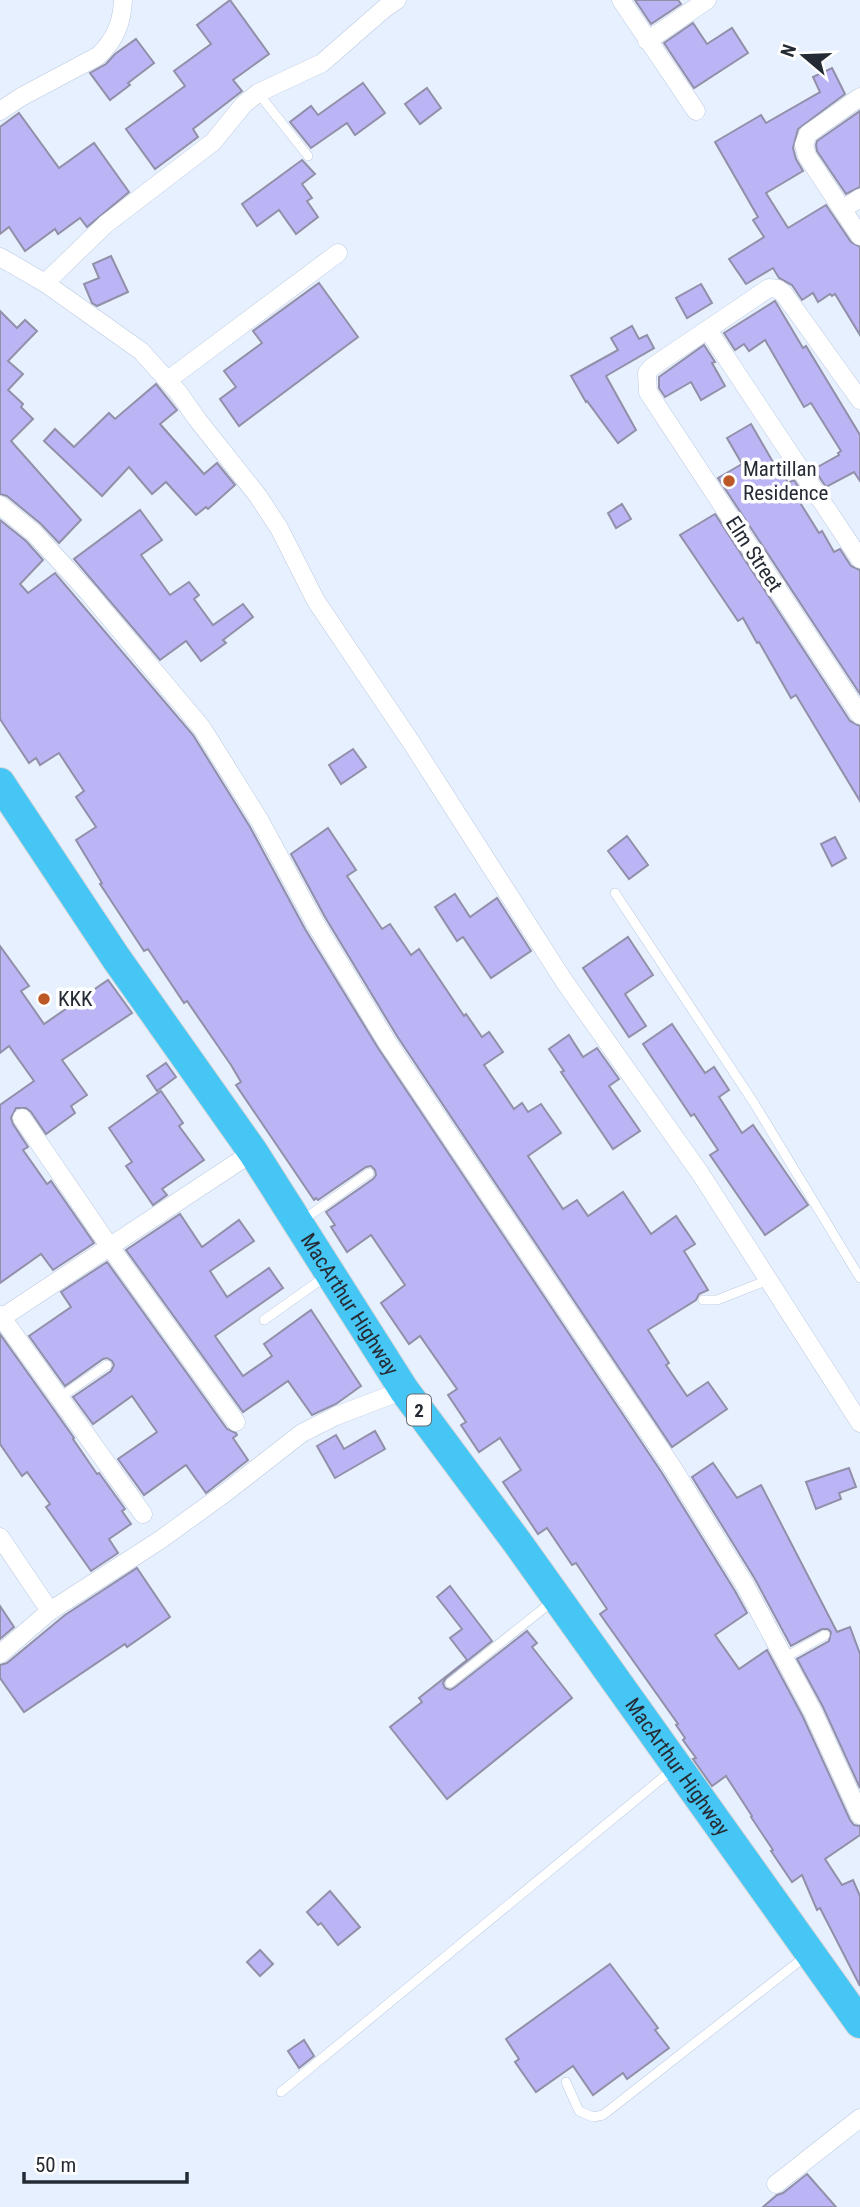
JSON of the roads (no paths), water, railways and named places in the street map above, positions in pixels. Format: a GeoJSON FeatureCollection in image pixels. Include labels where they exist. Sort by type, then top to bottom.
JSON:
{"type":"FeatureCollection","features":[{"type":"Feature","properties":{"kind":"highway","name":"MacArthur Highway"},"geometry":{"type":"LineString","coordinates":[[0,783],[116,958],[253,1152],[404,1390],[557,1598],[860,2023]]}},
{"type":"Feature","properties":{"kind":"street"},"geometry":{"type":"LineString","coordinates":[[0,111],[98,56],[109,46],[118,30],[123,0]]}},
{"type":"Feature","properties":{"kind":"street"},"geometry":{"type":"LineString","coordinates":[[46,283],[106,224],[214,142],[244,104],[258,93],[322,62],[397,0]]}},
{"type":"Feature","properties":{"kind":"street"},"geometry":{"type":"LineString","coordinates":[[621,0],[696,111]]}},
{"type":"Feature","properties":{"kind":"street"},"geometry":{"type":"LineString","coordinates":[[647,41],[707,0]]}},
{"type":"Feature","properties":{"kind":"street"},"geometry":{"type":"LineString","coordinates":[[860,97],[808,134],[804,145],[807,156],[860,236]]}},
{"type":"Feature","properties":{"kind":"street"},"geometry":{"type":"LineString","coordinates":[[842,209],[860,198]]}},
{"type":"Feature","properties":{"kind":"street"},"geometry":{"type":"LineString","coordinates":[[168,380],[338,253]]}},
{"type":"Feature","properties":{"kind":"street"},"geometry":{"type":"LineString","coordinates":[[0,257],[46,283],[141,351],[168,380],[258,496],[279,528],[316,601],[413,745],[564,981],[700,1174],[860,1423]]}},
{"type":"Feature","properties":{"kind":"street"},"geometry":{"type":"LineString","coordinates":[[857,390],[778,289],[769,288],[708,330],[860,559]]}},
{"type":"Feature","properties":{"kind":"street","name":"Elm Street"},"geometry":{"type":"LineString","coordinates":[[708,330],[652,367],[647,373],[648,392],[860,715]]}},
{"type":"Feature","properties":{"kind":"street"},"geometry":{"type":"LineString","coordinates":[[0,505],[34,533],[88,592],[202,728],[260,821],[315,923],[387,1042],[672,1467],[745,1585],[813,1712],[860,1815]]}},
{"type":"Feature","properties":{"kind":"street"},"geometry":{"type":"LineString","coordinates":[[22,1118],[110,1247],[236,1422]]}},
{"type":"Feature","properties":{"kind":"street"},"geometry":{"type":"LineString","coordinates":[[143,1514],[1,1317],[253,1152]]}},
{"type":"Feature","properties":{"kind":"street"},"geometry":{"type":"LineString","coordinates":[[0,1654],[50,1611],[160,1540],[302,1433],[336,1416],[404,1390]]}},
{"type":"Feature","properties":{"kind":"street"},"geometry":{"type":"LineString","coordinates":[[1,1543],[50,1611]]}},
{"type":"Feature","properties":{"kind":"street"},"geometry":{"type":"LineString","coordinates":[[776,2184],[860,2118]]}},
{"type":"Feature","properties":{"kind":"lane"},"geometry":{"type":"LineString","coordinates":[[258,93],[308,156]]}},
{"type":"Feature","properties":{"kind":"lane"},"geometry":{"type":"LineString","coordinates":[[615,893],[754,1103],[860,1278]]}},
{"type":"Feature","properties":{"kind":"lane"},"geometry":{"type":"LineString","coordinates":[[299,1223],[369,1174]]}},
{"type":"Feature","properties":{"kind":"lane"},"geometry":{"type":"LineString","coordinates":[[264,1320],[330,1273]]}},
{"type":"Feature","properties":{"kind":"lane"},"geometry":{"type":"LineString","coordinates":[[703,1300],[717,1300],[768,1280]]}},
{"type":"Feature","properties":{"kind":"lane"},"geometry":{"type":"LineString","coordinates":[[59,1398],[107,1365]]}},
{"type":"Feature","properties":{"kind":"lane"},"geometry":{"type":"LineString","coordinates":[[450,1683],[557,1598]]}},
{"type":"Feature","properties":{"kind":"lane"},"geometry":{"type":"LineString","coordinates":[[784,1658],[825,1635]]}},
{"type":"Feature","properties":{"kind":"lane"},"geometry":{"type":"LineString","coordinates":[[281,2092],[676,1766]]}},
{"type":"Feature","properties":{"kind":"lane"},"geometry":{"type":"LineString","coordinates":[[566,2082],[579,2111],[593,2117],[603,2115],[810,1953]]}},
{"type":"Feature","properties":{"kind":"place","name":"Martillan Residence"},"geometry":{"type":"Point","coordinates":[729,481]}},
{"type":"Feature","properties":{"kind":"place","name":"KKK"},"geometry":{"type":"Point","coordinates":[44,999]}}]}
